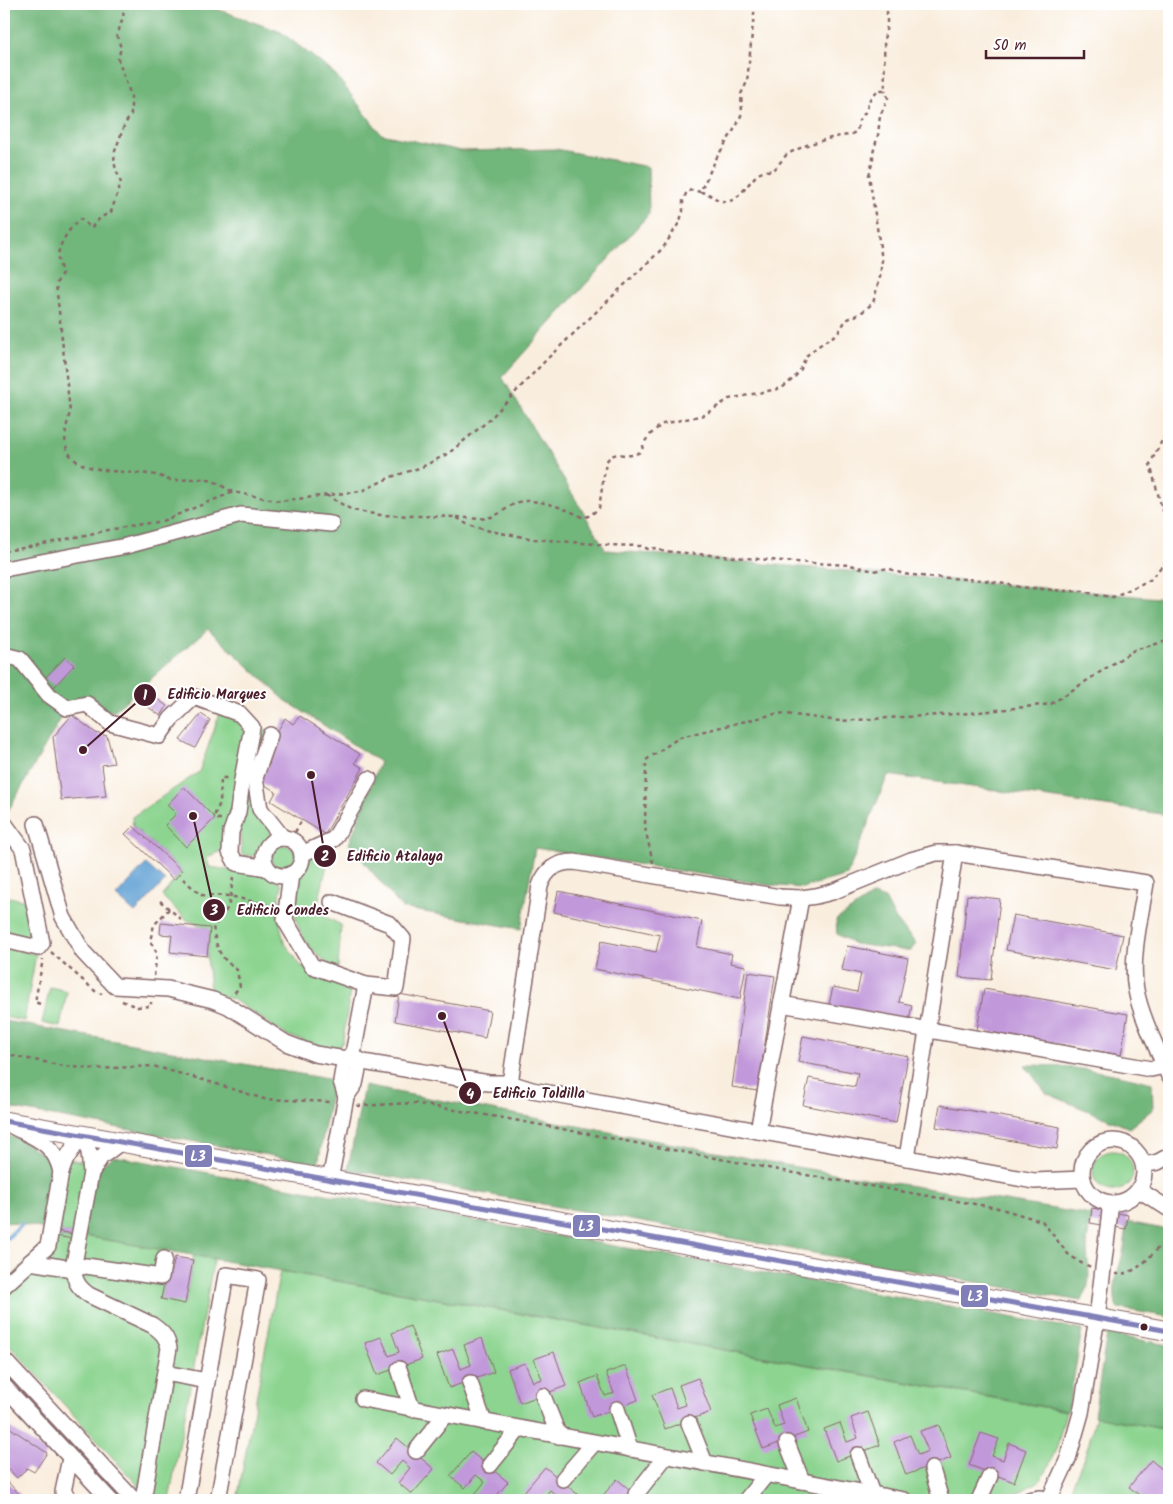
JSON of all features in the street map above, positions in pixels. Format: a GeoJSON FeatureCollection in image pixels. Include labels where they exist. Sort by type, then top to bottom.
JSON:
{"type":"FeatureCollection","features":[{"type":"Feature","properties":{"kind":"main road"},"geometry":{"type":"LineString","coordinates":[[4,1121],[1169,1331]]}},
{"type":"Feature","properties":{"kind":"street"},"geometry":{"type":"LineString","coordinates":[[4,568],[126,546],[241,515],[331,524]]}},
{"type":"Feature","properties":{"kind":"street"},"geometry":{"type":"LineString","coordinates":[[4,655],[20,659],[49,694],[67,708],[87,704],[110,723],[159,736],[171,719],[194,698],[240,714],[252,727],[251,741],[242,780],[238,812],[231,832],[230,852],[236,863],[267,868]]}},
{"type":"Feature","properties":{"kind":"street"},"geometry":{"type":"LineString","coordinates":[[270,735],[255,778],[260,809],[287,839],[299,847],[302,854],[300,865],[290,874],[281,876],[274,874],[267,868],[264,862],[265,848],[276,839],[287,839]]}},
{"type":"Feature","properties":{"kind":"street"},"geometry":{"type":"LineString","coordinates":[[302,854],[334,838],[369,779]]}},
{"type":"Feature","properties":{"kind":"street"},"geometry":{"type":"LineString","coordinates":[[4,823],[23,849],[42,943],[38,948],[4,940]]}},
{"type":"Feature","properties":{"kind":"street"},"geometry":{"type":"LineString","coordinates":[[36,824],[63,917],[83,952],[115,986],[168,989],[213,1000],[228,1006],[286,1043],[315,1054],[489,1083],[510,1083],[532,1090],[1034,1181],[1083,1179]]}},
{"type":"Feature","properties":{"kind":"street"},"geometry":{"type":"LineString","coordinates":[[510,1083],[540,886],[544,876],[555,865],[564,862],[574,862],[780,897],[801,898],[832,892],[911,860],[936,853],[955,854],[1146,883],[1135,956],[1135,989],[1167,1071],[781,1004]]}},
{"type":"Feature","properties":{"kind":"street"},"geometry":{"type":"LineString","coordinates":[[907,1158],[955,854]]}},
{"type":"Feature","properties":{"kind":"street"},"geometry":{"type":"LineString","coordinates":[[290,874],[285,920],[312,966],[366,985],[396,988],[403,939],[390,924],[332,902]]}},
{"type":"Feature","properties":{"kind":"street"},"geometry":{"type":"LineString","coordinates":[[758,1131],[801,898]]}},
{"type":"Feature","properties":{"kind":"street"},"geometry":{"type":"LineString","coordinates":[[330,1180],[346,1097],[341,1081],[352,1059],[366,985]]}},
{"type":"Feature","properties":{"kind":"street"},"geometry":{"type":"LineString","coordinates":[[4,1121],[40,1140],[49,1148],[56,1155],[61,1172]]}},
{"type":"Feature","properties":{"kind":"street"},"geometry":{"type":"LineString","coordinates":[[4,1286],[48,1246],[61,1172],[66,1159],[82,1135]]}},
{"type":"Feature","properties":{"kind":"street"},"geometry":{"type":"LineString","coordinates":[[82,1135],[88,1152],[91,1173],[73,1269],[75,1281],[89,1295],[161,1331],[167,1338],[169,1348],[143,1500]]}},
{"type":"Feature","properties":{"kind":"street"},"geometry":{"type":"LineString","coordinates":[[1112,1140],[1123,1142],[1132,1147],[1140,1155],[1144,1165],[1143,1183],[1139,1190],[1129,1199],[1111,1206],[1092,1195],[1086,1188],[1083,1179],[1082,1168],[1085,1158],[1092,1149],[1101,1143],[1112,1140]]}},
{"type":"Feature","properties":{"kind":"street"},"geometry":{"type":"LineString","coordinates":[[91,1173],[101,1157],[121,1142]]}},
{"type":"Feature","properties":{"kind":"street"},"geometry":{"type":"LineString","coordinates":[[1144,1165],[1158,1162],[1169,1156]]}},
{"type":"Feature","properties":{"kind":"street"},"geometry":{"type":"LineString","coordinates":[[1139,1190],[1169,1209]]}},
{"type":"Feature","properties":{"kind":"street"},"geometry":{"type":"LineString","coordinates":[[1029,1500],[1041,1498],[1049,1500],[1068,1459],[1077,1429],[1096,1318],[1111,1206]]}},
{"type":"Feature","properties":{"kind":"street"},"geometry":{"type":"LineString","coordinates":[[30,1262],[73,1269],[86,1266],[161,1277],[164,1260]]}},
{"type":"Feature","properties":{"kind":"street"},"geometry":{"type":"LineString","coordinates":[[186,1500],[226,1275],[258,1280],[218,1500]]}},
{"type":"Feature","properties":{"kind":"street"},"geometry":{"type":"LineString","coordinates":[[4,1360],[134,1500]]}},
{"type":"Feature","properties":{"kind":"street"},"geometry":{"type":"LineString","coordinates":[[399,1369],[412,1409]]}},
{"type":"Feature","properties":{"kind":"street"},"geometry":{"type":"LineString","coordinates":[[165,1374],[207,1382]]}},
{"type":"Feature","properties":{"kind":"street"},"geometry":{"type":"LineString","coordinates":[[470,1383],[484,1422]]}},
{"type":"Feature","properties":{"kind":"street"},"geometry":{"type":"LineString","coordinates":[[4,1386],[110,1500]]}},
{"type":"Feature","properties":{"kind":"street"},"geometry":{"type":"LineString","coordinates":[[543,1396],[559,1436]]}},
{"type":"Feature","properties":{"kind":"street"},"geometry":{"type":"LineString","coordinates":[[363,1399],[802,1481],[848,1496],[872,1494],[904,1500]]}},
{"type":"Feature","properties":{"kind":"street"},"geometry":{"type":"LineString","coordinates":[[617,1409],[630,1449]]}},
{"type":"Feature","properties":{"kind":"street"},"geometry":{"type":"LineString","coordinates":[[416,1451],[445,1415]]}},
{"type":"Feature","properties":{"kind":"street"},"geometry":{"type":"LineString","coordinates":[[689,1423],[705,1463]]}},
{"type":"Feature","properties":{"kind":"street"},"geometry":{"type":"LineString","coordinates":[[490,1465],[519,1428]]}},
{"type":"Feature","properties":{"kind":"street"},"geometry":{"type":"LineString","coordinates":[[563,1479],[594,1442]]}},
{"type":"Feature","properties":{"kind":"street"},"geometry":{"type":"LineString","coordinates":[[787,1443],[802,1481]]}},
{"type":"Feature","properties":{"kind":"street"},"geometry":{"type":"LineString","coordinates":[[858,1455],[872,1494]]}},
{"type":"Feature","properties":{"kind":"street"},"geometry":{"type":"LineString","coordinates":[[636,1494],[666,1456]]}},
{"type":"Feature","properties":{"kind":"street"},"geometry":{"type":"LineString","coordinates":[[70,1458],[63,1492],[71,1500]]}},
{"type":"Feature","properties":{"kind":"street"},"geometry":{"type":"LineString","coordinates":[[932,1469],[941,1500]]}},
{"type":"Feature","properties":{"kind":"street"},"geometry":{"type":"LineString","coordinates":[[746,1500],[766,1475]]}},
{"type":"Feature","properties":{"kind":"street"},"geometry":{"type":"LineString","coordinates":[[979,1500],[990,1476]]}},
{"type":"Feature","properties":{"kind":"path"},"geometry":{"type":"LineString","coordinates":[[125,4],[117,36],[121,48],[118,60],[131,96],[132,114],[124,126],[114,154],[115,166],[122,182],[111,212],[100,218],[91,228],[81,219],[76,222],[60,248],[58,258],[62,273],[56,284],[70,412],[65,431],[67,450],[77,462],[94,468],[157,475],[171,480],[194,478],[210,480],[233,492],[280,501],[362,491],[449,453],[489,420],[548,358],[663,248],[679,223],[683,212],[683,201],[687,192],[693,190],[708,193],[722,201],[730,200],[742,192],[756,175],[774,170],[787,154],[834,137],[850,136],[857,131],[859,122],[866,111],[870,99],[878,90],[885,90]]}},
{"type":"Feature","properties":{"kind":"path"},"geometry":{"type":"LineString","coordinates":[[700,192],[742,113],[741,94],[747,82],[755,4]]}},
{"type":"Feature","properties":{"kind":"path"},"geometry":{"type":"LineString","coordinates":[[325,495],[352,510],[380,515],[475,519],[493,517],[516,503],[526,501],[567,510],[583,518],[599,508],[606,462],[610,456],[615,454],[626,456],[638,453],[642,450],[645,440],[663,424],[704,415],[729,399],[782,388],[794,378],[801,369],[806,356],[838,334],[846,320],[861,313],[873,303],[880,277],[882,260],[869,175],[873,160],[872,153],[878,135],[880,116],[888,98],[885,90],[884,40],[887,25],[887,4]]}},
{"type":"Feature","properties":{"kind":"path"},"geometry":{"type":"LineString","coordinates":[[1169,427],[1150,464],[1162,509],[1169,519]]}},
{"type":"Feature","properties":{"kind":"path"},"geometry":{"type":"LineString","coordinates":[[4,551],[128,525],[160,522],[233,492]]}},
{"type":"Feature","properties":{"kind":"path"},"geometry":{"type":"LineString","coordinates":[[456,517],[468,524],[490,531],[534,539],[641,546],[648,549],[656,548],[662,551],[850,565],[874,571],[888,568],[903,574],[983,580],[1020,587],[1084,591],[1113,597],[1150,580],[1166,561],[1169,552]]}},
{"type":"Feature","properties":{"kind":"path"},"geometry":{"type":"LineString","coordinates":[[656,876],[645,828],[646,760],[680,737],[779,713],[840,721],[972,713],[1051,704],[1134,650],[1169,642]]}},
{"type":"Feature","properties":{"kind":"path"},"geometry":{"type":"LineString","coordinates":[[217,819],[215,814],[220,803],[221,778],[242,780]]}},
{"type":"Feature","properties":{"kind":"path"},"geometry":{"type":"LineString","coordinates":[[287,839],[302,820]]}},
{"type":"Feature","properties":{"kind":"path"},"geometry":{"type":"LineString","coordinates":[[228,993],[236,993],[240,987],[237,970],[226,961],[216,947],[213,926],[224,916],[229,904],[236,863]]}},
{"type":"Feature","properties":{"kind":"path"},"geometry":{"type":"LineString","coordinates":[[183,879],[201,895],[230,896],[286,910]]}},
{"type":"Feature","properties":{"kind":"path"},"geometry":{"type":"LineString","coordinates":[[160,901],[181,920]]}},
{"type":"Feature","properties":{"kind":"path"},"geometry":{"type":"LineString","coordinates":[[120,1000],[137,1007],[151,1006],[157,953],[150,940],[154,926],[169,908]]}},
{"type":"Feature","properties":{"kind":"path"},"geometry":{"type":"LineString","coordinates":[[42,943],[95,991],[103,994]]}},
{"type":"Feature","properties":{"kind":"path"},"geometry":{"type":"LineString","coordinates":[[40,1004],[35,1002],[43,956],[42,943]]}},
{"type":"Feature","properties":{"kind":"path"},"geometry":{"type":"LineString","coordinates":[[4,1053],[19,1058],[64,1066],[95,1069],[153,1066],[264,1099],[330,1101]]}},
{"type":"Feature","properties":{"kind":"path"},"geometry":{"type":"LineString","coordinates":[[361,1107],[412,1103],[998,1208],[1042,1221],[1068,1254],[1090,1267]]}},
{"type":"Feature","properties":{"kind":"path"},"geometry":{"type":"LineString","coordinates":[[1116,1274],[1125,1275],[1134,1271],[1169,1237]]}},
{"type":"Feature","properties":{"kind":"green space"},"geometry":{"type":"Polygon","coordinates":[[[4,4],[203,4],[281,32],[335,74],[381,134],[461,151],[556,149],[648,167],[649,214],[502,377],[606,550],[1169,599],[1169,815],[888,775],[847,875],[802,888],[769,885],[535,848],[521,929],[402,908],[349,844],[380,762],[285,700],[208,629],[114,711],[67,708],[4,818],[4,4]]]}},
{"type":"Feature","properties":{"kind":"green space"},"geometry":{"type":"Polygon","coordinates":[[[220,713],[239,719],[248,739],[230,824],[221,851],[207,857],[209,867],[265,875],[282,884],[277,911],[284,942],[301,966],[350,991],[343,1041],[340,1046],[335,1048],[326,1048],[286,1035],[234,1000],[210,992],[207,956],[210,929],[187,920],[162,896],[182,871],[133,826],[132,817],[199,772],[220,713]]]}},
{"type":"Feature","properties":{"kind":"green space"},"geometry":{"type":"Polygon","coordinates":[[[258,729],[270,730],[252,777],[271,831],[258,856],[242,855],[239,821],[247,805],[249,772],[258,729]]]}},
{"type":"Feature","properties":{"kind":"green space"},"geometry":{"type":"Polygon","coordinates":[[[283,845],[291,849],[295,857],[291,865],[283,869],[275,865],[271,857],[275,849],[283,845]]]}},
{"type":"Feature","properties":{"kind":"green space"},"geometry":{"type":"Polygon","coordinates":[[[311,853],[329,856],[316,912],[341,925],[338,968],[326,962],[306,942],[296,917],[296,891],[299,878],[311,853]]]}},
{"type":"Feature","properties":{"kind":"green space"},"geometry":{"type":"Polygon","coordinates":[[[873,895],[885,899],[895,918],[916,944],[910,951],[854,944],[837,934],[836,920],[873,895]]]}},
{"type":"Feature","properties":{"kind":"green space"},"geometry":{"type":"Polygon","coordinates":[[[4,896],[27,901],[37,941],[4,932],[4,896]]]}},
{"type":"Feature","properties":{"kind":"green space"},"geometry":{"type":"Polygon","coordinates":[[[4,948],[36,954],[24,1021],[4,1017],[4,948]]]}},
{"type":"Feature","properties":{"kind":"green space"},"geometry":{"type":"Polygon","coordinates":[[[50,987],[67,991],[60,1027],[42,1023],[50,987]]]}},
{"type":"Feature","properties":{"kind":"green space"},"geometry":{"type":"Polygon","coordinates":[[[4,1021],[333,1080],[318,1164],[4,1107],[4,1021]]]}},
{"type":"Feature","properties":{"kind":"green space"},"geometry":{"type":"Polygon","coordinates":[[[1025,1065],[1089,1070],[1152,1083],[1153,1109],[1129,1128],[1046,1093],[1025,1065]]]}},
{"type":"Feature","properties":{"kind":"green space"},"geometry":{"type":"Polygon","coordinates":[[[364,1086],[796,1167],[1091,1215],[1087,1243],[1089,1281],[1081,1301],[348,1169],[364,1086]]]}},
{"type":"Feature","properties":{"kind":"green space"},"geometry":{"type":"Polygon","coordinates":[[[4,1136],[18,1138],[47,1157],[57,1158],[51,1230],[4,1221],[4,1136]]]}},
{"type":"Feature","properties":{"kind":"green space"},"geometry":{"type":"Polygon","coordinates":[[[1117,1151],[1124,1154],[1130,1160],[1133,1171],[1132,1179],[1124,1188],[1117,1191],[1109,1191],[1102,1188],[1094,1179],[1093,1167],[1096,1160],[1105,1152],[1117,1151]]]}},
{"type":"Feature","properties":{"kind":"green space"},"geometry":{"type":"Polygon","coordinates":[[[114,1156],[1082,1330],[1068,1411],[79,1235],[91,1173],[114,1156]]]}},
{"type":"Feature","properties":{"kind":"green space"},"geometry":{"type":"Polygon","coordinates":[[[66,1159],[90,1162],[79,1235],[51,1230],[66,1159]]]}},
{"type":"Feature","properties":{"kind":"green space"},"geometry":{"type":"Polygon","coordinates":[[[1127,1222],[1169,1230],[1169,1317],[1117,1308],[1115,1287],[1123,1253],[1127,1222]]]}},
{"type":"Feature","properties":{"kind":"green space"},"geometry":{"type":"Polygon","coordinates":[[[50,1235],[78,1240],[79,1235],[166,1250],[161,1276],[165,1278],[161,1299],[185,1303],[194,1255],[214,1259],[169,1500],[143,1500],[144,1492],[4,1339],[4,1286],[50,1235]]]}},
{"type":"Feature","properties":{"kind":"green space"},"geometry":{"type":"Polygon","coordinates":[[[280,1271],[1066,1411],[1057,1447],[1046,1472],[1038,1482],[1007,1500],[237,1500],[280,1271]]]}},
{"type":"Feature","properties":{"kind":"green space"},"geometry":{"type":"Polygon","coordinates":[[[1107,1334],[1169,1345],[1169,1430],[1094,1416],[1107,1334]]]}},
{"type":"Feature","properties":{"kind":"green space"},"geometry":{"type":"Polygon","coordinates":[[[1096,1416],[1169,1430],[1169,1500],[1071,1500],[1070,1491],[1087,1450],[1096,1416]]]}},
{"type":"Feature","properties":{"kind":"water"},"geometry":{"type":"Polygon","coordinates":[[[146,864],[165,881],[135,913],[116,896],[146,864]]]}},
{"type":"Feature","properties":{"kind":"building"},"geometry":{"type":"Polygon","coordinates":[[[65,657],[74,665],[54,687],[45,678],[65,657]]]}},
{"type":"Feature","properties":{"kind":"building"},"geometry":{"type":"Polygon","coordinates":[[[145,690],[167,706],[161,716],[138,700],[145,690]]]}},
{"type":"Feature","properties":{"kind":"building"},"geometry":{"type":"Polygon","coordinates":[[[201,714],[210,720],[195,748],[180,740],[201,714]]]}},
{"type":"Feature","properties":{"kind":"building"},"geometry":{"type":"Polygon","coordinates":[[[72,715],[96,733],[107,736],[114,763],[102,765],[106,796],[61,800],[53,737],[72,715]]]}},
{"type":"Feature","properties":{"kind":"building"},"geometry":{"type":"Polygon","coordinates":[[[300,716],[360,754],[355,763],[363,768],[325,834],[271,801],[276,792],[259,781],[270,763],[262,758],[285,718],[293,724],[300,716]]]}},
{"type":"Feature","properties":{"kind":"building"},"geometry":{"type":"Polygon","coordinates":[[[184,787],[215,818],[186,847],[165,825],[176,814],[167,805],[184,787]]]}},
{"type":"Feature","properties":{"kind":"building"},"geometry":{"type":"Polygon","coordinates":[[[133,826],[182,871],[174,880],[125,834],[133,826]]]}},
{"type":"Feature","properties":{"kind":"building"},"geometry":{"type":"Polygon","coordinates":[[[558,891],[702,921],[697,947],[732,954],[730,963],[746,966],[740,999],[595,969],[601,941],[656,952],[660,935],[554,912],[558,891]]]}},
{"type":"Feature","properties":{"kind":"building"},"geometry":{"type":"Polygon","coordinates":[[[967,895],[1000,899],[991,980],[959,977],[967,895]]]}},
{"type":"Feature","properties":{"kind":"building"},"geometry":{"type":"Polygon","coordinates":[[[1013,915],[1123,935],[1116,970],[1006,950],[1013,915]]]}},
{"type":"Feature","properties":{"kind":"building"},"geometry":{"type":"Polygon","coordinates":[[[161,923],[210,928],[207,956],[170,952],[172,935],[160,934],[161,923]]]}},
{"type":"Feature","properties":{"kind":"building"},"geometry":{"type":"Polygon","coordinates":[[[847,946],[908,958],[899,1002],[912,1005],[908,1026],[828,1009],[833,987],[857,992],[861,974],[842,970],[847,946]]]}},
{"type":"Feature","properties":{"kind":"building"},"geometry":{"type":"Polygon","coordinates":[[[748,972],[775,976],[758,1091],[732,1087],[748,972]]]}},
{"type":"Feature","properties":{"kind":"building"},"geometry":{"type":"Polygon","coordinates":[[[984,989],[1128,1014],[1121,1055],[977,1030],[984,989]]]}},
{"type":"Feature","properties":{"kind":"building"},"geometry":{"type":"Polygon","coordinates":[[[399,994],[490,1011],[485,1038],[395,1021],[399,994]]]}},
{"type":"Feature","properties":{"kind":"building"},"geometry":{"type":"Polygon","coordinates":[[[803,1036],[908,1056],[896,1123],[803,1105],[809,1078],[855,1087],[858,1073],[798,1062],[803,1036]]]}},
{"type":"Feature","properties":{"kind":"building"},"geometry":{"type":"Polygon","coordinates":[[[940,1105],[1060,1127],[1057,1149],[936,1127],[940,1105]]]}},
{"type":"Feature","properties":{"kind":"building"},"geometry":{"type":"Polygon","coordinates":[[[1092,1208],[1128,1215],[1126,1229],[1090,1223],[1092,1208]]]}},
{"type":"Feature","properties":{"kind":"building"},"geometry":{"type":"Polygon","coordinates":[[[56,1231],[74,1234],[74,1239],[55,1236],[56,1231]]]}},
{"type":"Feature","properties":{"kind":"building"},"geometry":{"type":"Polygon","coordinates":[[[175,1257],[193,1260],[185,1304],[161,1299],[166,1274],[171,1275],[175,1257]]]}},
{"type":"Feature","properties":{"kind":"building"},"geometry":{"type":"Polygon","coordinates":[[[410,1326],[422,1359],[377,1375],[365,1343],[381,1337],[389,1356],[399,1352],[392,1333],[410,1326]]]}},
{"type":"Feature","properties":{"kind":"building"},"geometry":{"type":"Polygon","coordinates":[[[482,1338],[494,1372],[449,1388],[437,1355],[453,1349],[461,1369],[471,1365],[464,1345],[482,1338]]]}},
{"type":"Feature","properties":{"kind":"building"},"geometry":{"type":"Polygon","coordinates":[[[554,1352],[566,1386],[520,1403],[508,1369],[525,1363],[533,1382],[542,1379],[534,1359],[554,1352]]]}},
{"type":"Feature","properties":{"kind":"building"},"geometry":{"type":"Polygon","coordinates":[[[626,1366],[638,1400],[592,1417],[580,1383],[597,1376],[605,1396],[614,1393],[606,1373],[626,1366]]]}},
{"type":"Feature","properties":{"kind":"building"},"geometry":{"type":"Polygon","coordinates":[[[698,1378],[711,1412],[665,1429],[652,1395],[670,1388],[677,1408],[686,1405],[679,1385],[698,1378]]]}},
{"type":"Feature","properties":{"kind":"building"},"geometry":{"type":"Polygon","coordinates":[[[796,1398],[808,1432],[763,1449],[750,1415],[767,1409],[775,1428],[784,1425],[777,1405],[796,1398]]]}},
{"type":"Feature","properties":{"kind":"building"},"geometry":{"type":"Polygon","coordinates":[[[868,1412],[880,1445],[836,1461],[824,1429],[840,1423],[847,1442],[858,1438],[851,1418],[868,1412]]]}},
{"type":"Feature","properties":{"kind":"building"},"geometry":{"type":"Polygon","coordinates":[[[4,1421],[9,1427],[47,1453],[34,1472],[27,1468],[17,1478],[4,1464],[4,1421]]]}},
{"type":"Feature","properties":{"kind":"building"},"geometry":{"type":"Polygon","coordinates":[[[939,1425],[951,1458],[906,1475],[894,1442],[910,1435],[918,1455],[928,1451],[920,1431],[939,1425]]]}},
{"type":"Feature","properties":{"kind":"building"},"geometry":{"type":"Polygon","coordinates":[[[981,1433],[999,1439],[992,1456],[1003,1460],[1009,1443],[1026,1450],[1014,1482],[969,1465],[981,1433]]]}},
{"type":"Feature","properties":{"kind":"building"},"geometry":{"type":"Polygon","coordinates":[[[397,1438],[434,1469],[412,1494],[398,1483],[410,1468],[402,1461],[390,1475],[376,1463],[397,1438]]]}},
{"type":"Feature","properties":{"kind":"building"},"geometry":{"type":"Polygon","coordinates":[[[471,1452],[508,1482],[493,1500],[478,1500],[473,1496],[485,1482],[476,1475],[465,1488],[450,1476],[471,1452]]]}},
{"type":"Feature","properties":{"kind":"building"},"geometry":{"type":"Polygon","coordinates":[[[1151,1460],[1169,1475],[1169,1500],[1142,1500],[1143,1498],[1129,1487],[1151,1460]]]}},
{"type":"Feature","properties":{"kind":"building"},"geometry":{"type":"Polygon","coordinates":[[[545,1467],[582,1498],[580,1500],[556,1500],[558,1497],[550,1490],[542,1500],[534,1500],[524,1492],[545,1467]]]}},
{"type":"Feature","properties":{"kind":"building"},"geometry":{"type":"Polygon","coordinates":[[[4,1478],[25,1500],[4,1500],[4,1478]]]}},
{"type":"Feature","properties":{"kind":"building"},"geometry":{"type":"Polygon","coordinates":[[[617,1479],[642,1500],[599,1500],[617,1479]]]}},
{"type":"Feature","properties":{"kind":"waterway"},"geometry":{"type":"LineString","coordinates":[[4,1241],[22,1224]]}},
{"type":"Feature","properties":{"kind":"transit line","name":"L3"},"geometry":{"type":"LineString","coordinates":[[4,1121],[1169,1331]]}},
{"type":"Feature","properties":{"kind":"place","name":"Edificio Marques"},"geometry":{"type":"Point","coordinates":[83,750]}},
{"type":"Feature","properties":{"kind":"place","name":"Edificio Atalaya"},"geometry":{"type":"Point","coordinates":[311,775]}},
{"type":"Feature","properties":{"kind":"place","name":"Edificio Condes"},"geometry":{"type":"Point","coordinates":[193,816]}},
{"type":"Feature","properties":{"kind":"place","name":"Edificio Toldilla"},"geometry":{"type":"Point","coordinates":[442,1016]}}]}
